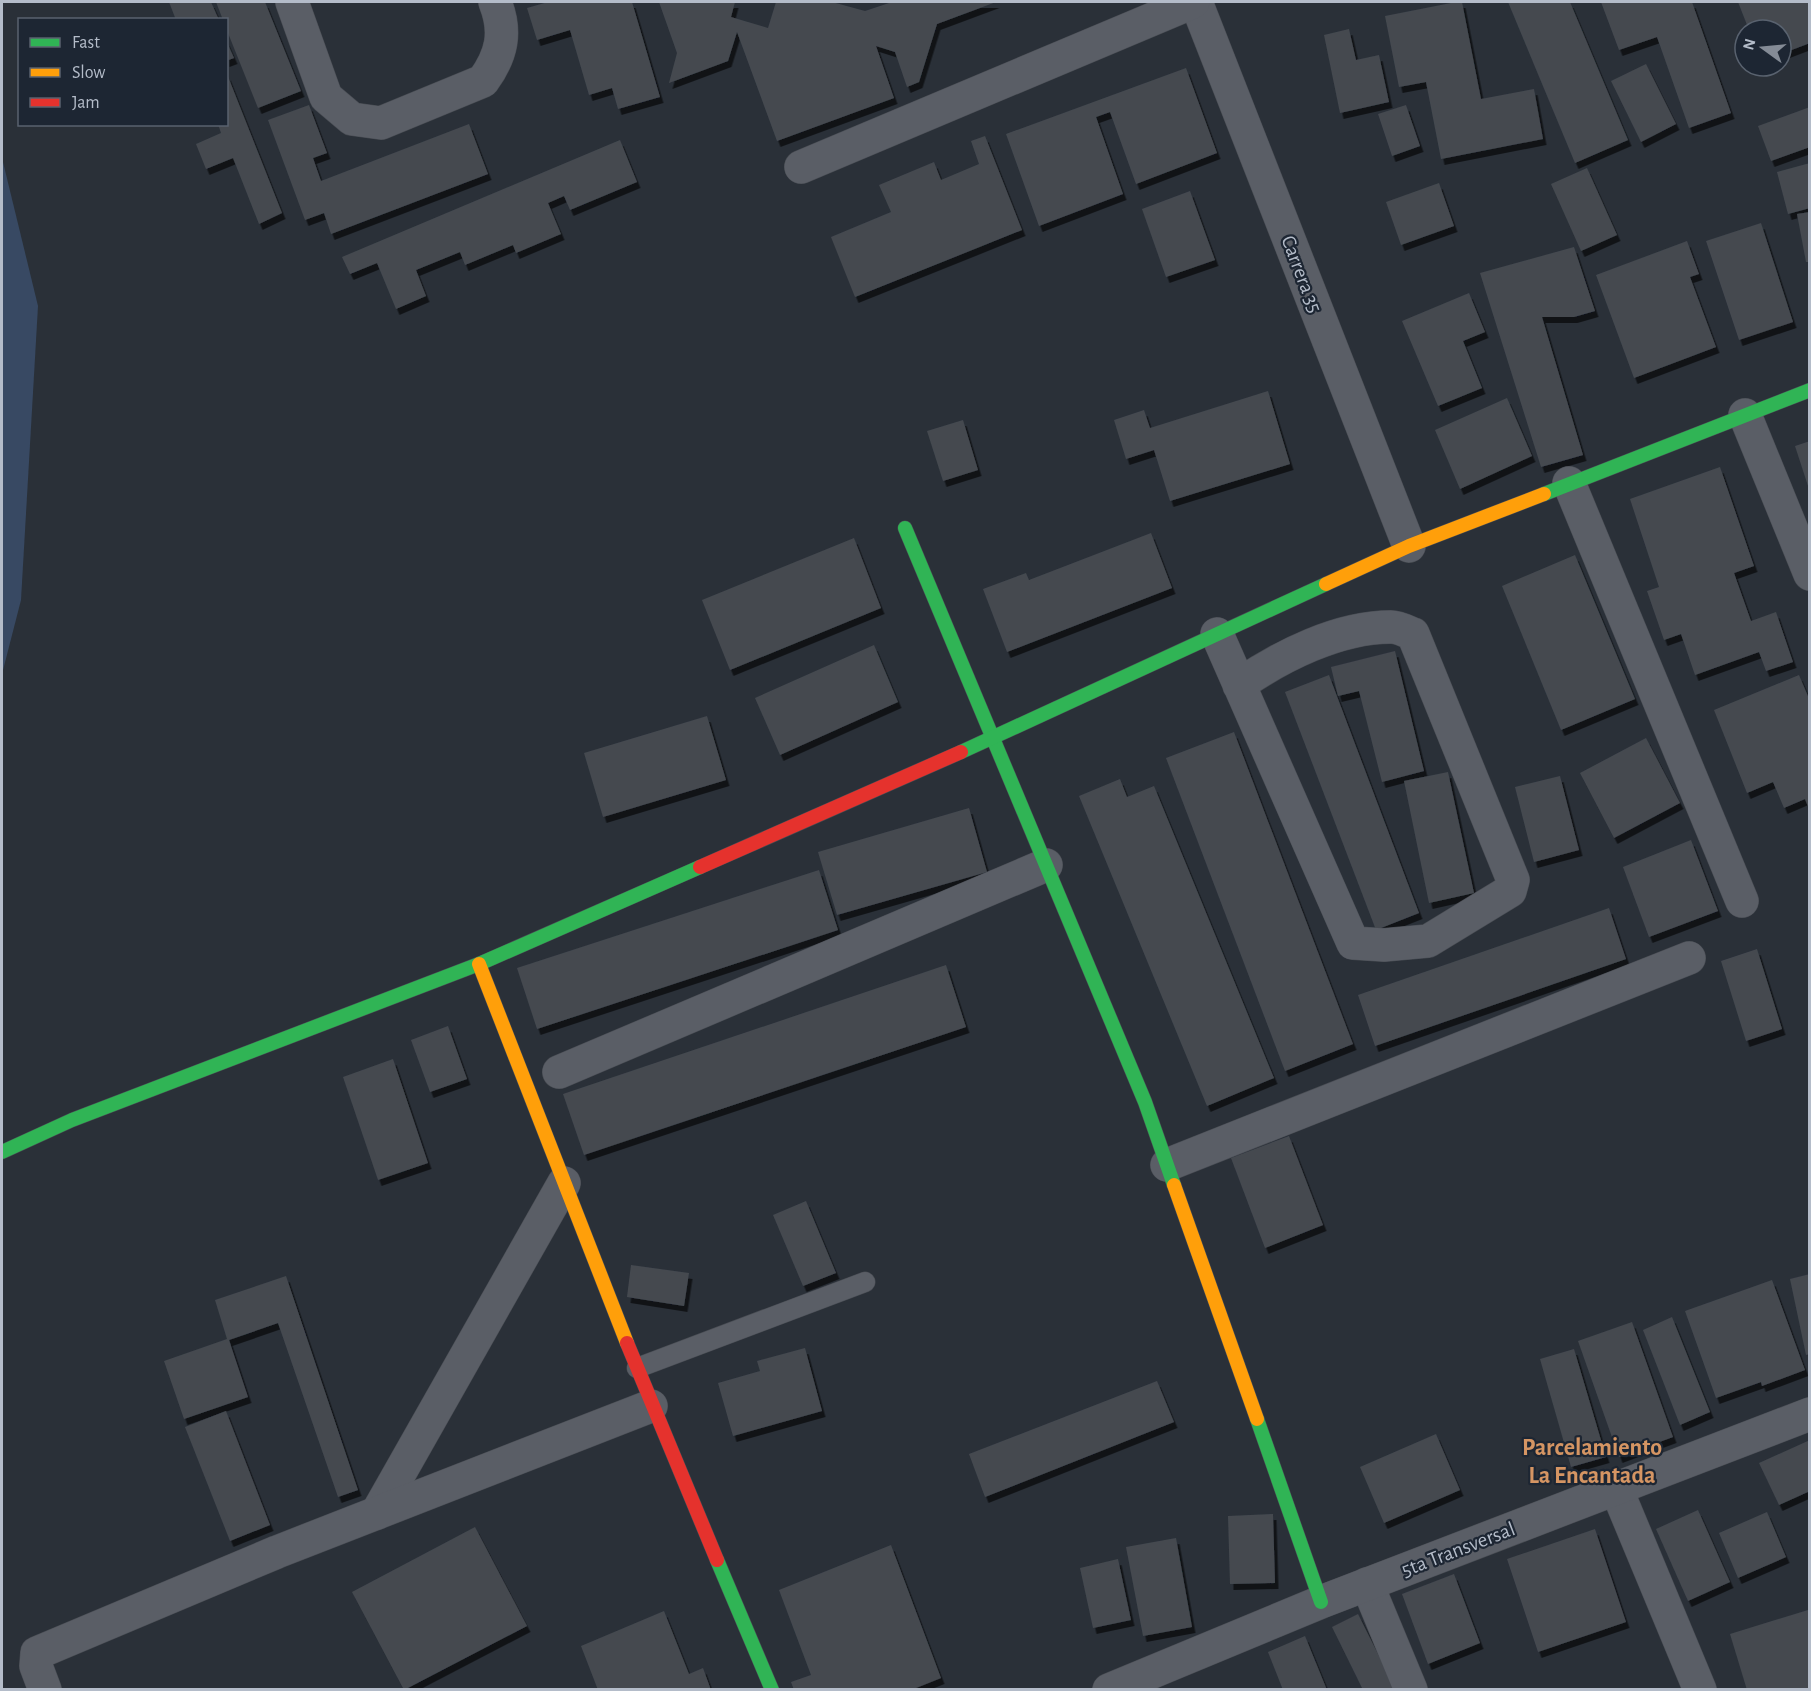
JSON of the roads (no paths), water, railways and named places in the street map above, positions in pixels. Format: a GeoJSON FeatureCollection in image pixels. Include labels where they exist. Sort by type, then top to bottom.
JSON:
{"type":"FeatureCollection","features":[{"type":"Feature","properties":{"kind":"street"},"geometry":{"type":"LineString","coordinates":[[292,2],[326,97],[352,119],[381,123],[483,81],[493,67],[503,36],[502,20],[495,2]]}},
{"type":"Feature","properties":{"kind":"street"},"geometry":{"type":"LineString","coordinates":[[801,167],[1194,2]]}},
{"type":"Feature","properties":{"kind":"street","name":"Carrera 35"},"geometry":{"type":"LineString","coordinates":[[1194,2],[1409,546]]}},
{"type":"Feature","properties":{"kind":"street"},"geometry":{"type":"LineString","coordinates":[[2,1152],[72,1120],[479,964],[993,738],[1409,546],[1809,390]]}},
{"type":"Feature","properties":{"kind":"street"},"geometry":{"type":"LineString","coordinates":[[1745,416],[1809,574]]}},
{"type":"Feature","properties":{"kind":"street"},"geometry":{"type":"LineString","coordinates":[[1569,483],[1742,901]]}},
{"type":"Feature","properties":{"kind":"street"},"geometry":{"type":"LineString","coordinates":[[905,528],[1145,1102],[1321,1602]]}},
{"type":"Feature","properties":{"kind":"street"},"geometry":{"type":"LineString","coordinates":[[1216,634],[1353,943],[1383,945],[1428,941],[1510,891],[1514,880],[1413,634],[1392,627],[1338,635],[1263,668],[1239,685]]}},
{"type":"Feature","properties":{"kind":"street"},"geometry":{"type":"LineString","coordinates":[[559,1072],[1046,865]]}},
{"type":"Feature","properties":{"kind":"street"},"geometry":{"type":"LineString","coordinates":[[1167,1165],[1689,958]]}},
{"type":"Feature","properties":{"kind":"street"},"geometry":{"type":"LineString","coordinates":[[479,964],[651,1407],[772,1689]]}},
{"type":"Feature","properties":{"kind":"street"},"geometry":{"type":"LineString","coordinates":[[377,1513],[564,1184]]}},
{"type":"Feature","properties":{"kind":"street"},"geometry":{"type":"LineString","coordinates":[[45,1689],[36,1666],[38,1653],[278,1552],[651,1407]]}},
{"type":"Feature","properties":{"kind":"street","name":"5ta Transversal"},"geometry":{"type":"LineString","coordinates":[[1109,1689],[1321,1602],[1809,1414]]}},
{"type":"Feature","properties":{"kind":"street"},"geometry":{"type":"LineString","coordinates":[[1616,1488],[1700,1689]]}},
{"type":"Feature","properties":{"kind":"street"},"geometry":{"type":"LineString","coordinates":[[1367,1584],[1411,1689]]}},
{"type":"Feature","properties":{"kind":"lane"},"geometry":{"type":"LineString","coordinates":[[637,1368],[865,1282]]}},
{"type":"Feature","properties":{"kind":"water"},"geometry":{"type":"Polygon","coordinates":[[[2,158],[38,306],[21,600],[2,674],[2,158]]]}},
{"type":"Feature","properties":{"kind":"district","name":"Parcelamiento La Encantada"},"geometry":{"type":"Point","coordinates":[1592,1461]}}]}
